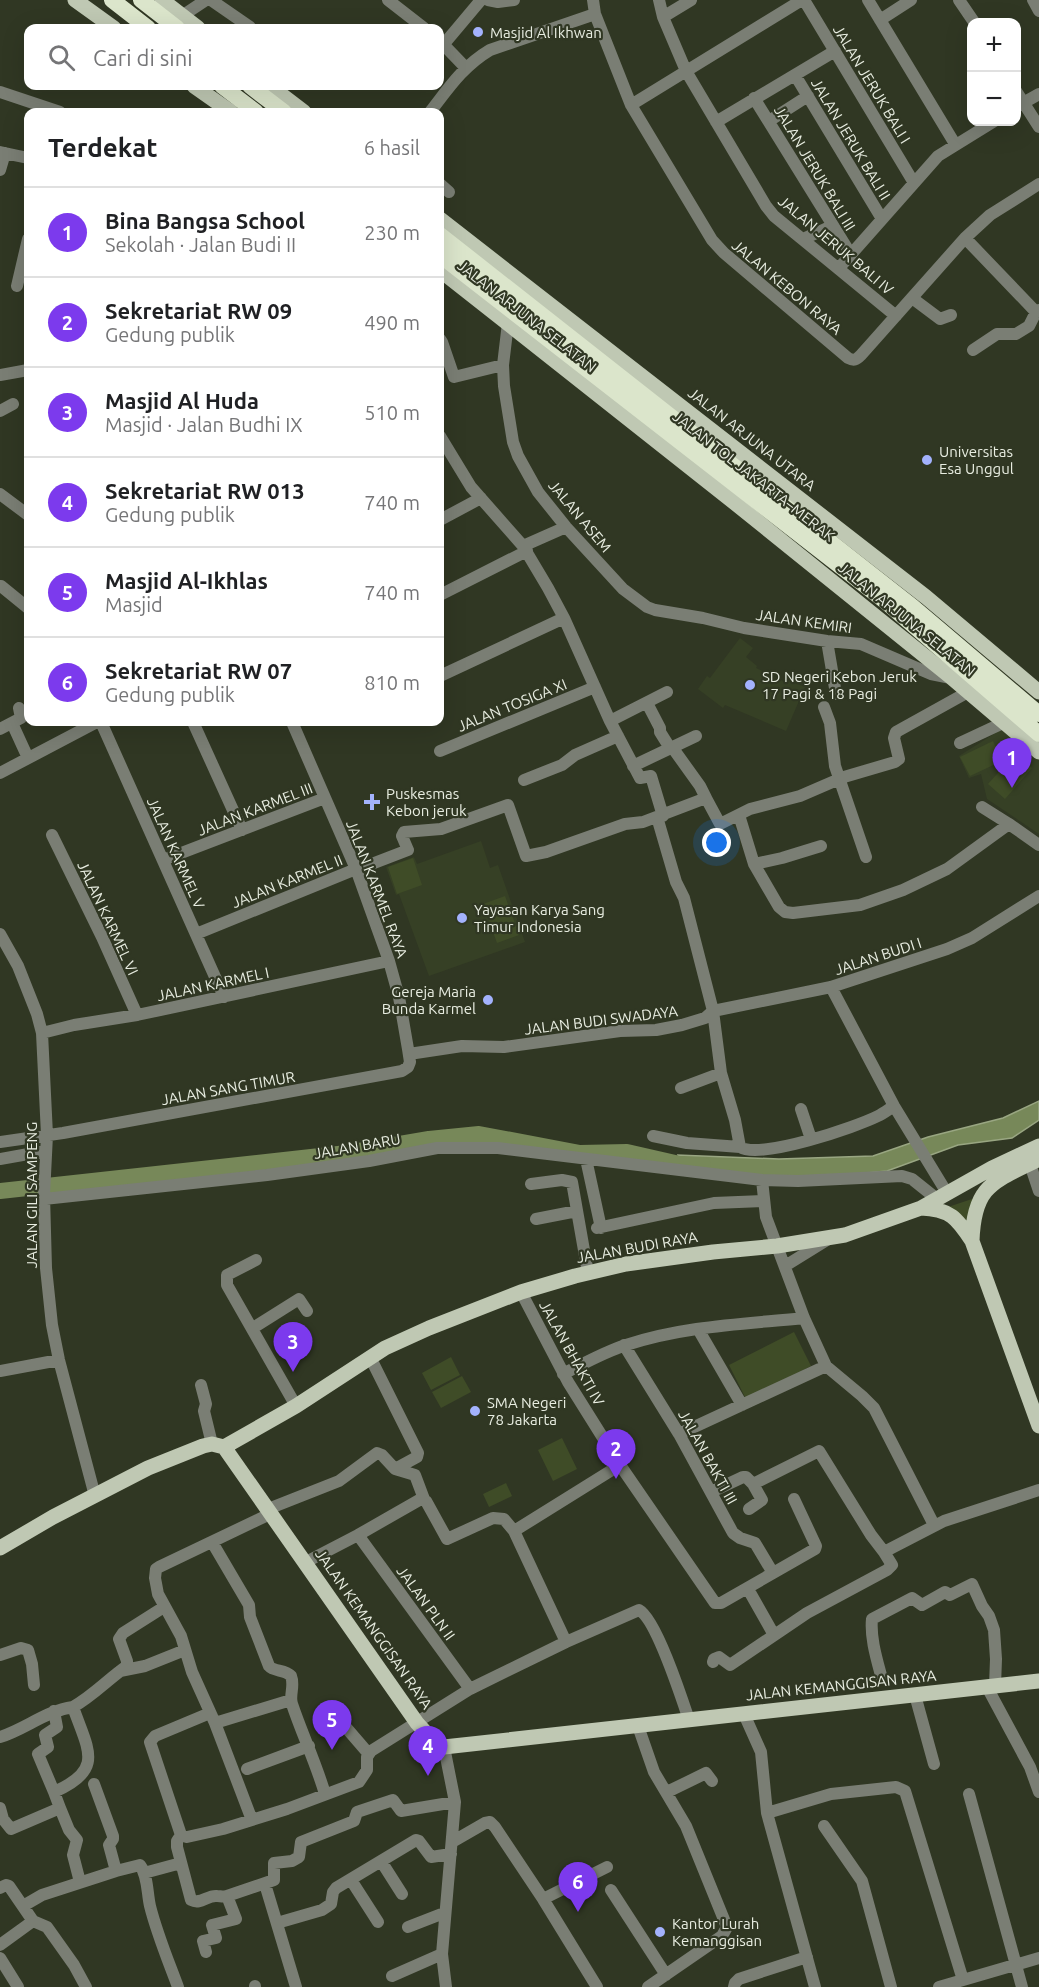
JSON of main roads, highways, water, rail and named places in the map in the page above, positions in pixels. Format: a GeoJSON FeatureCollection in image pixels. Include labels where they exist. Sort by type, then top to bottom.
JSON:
{"type":"FeatureCollection","features":[{"type":"Feature","properties":{"kind":"highway"},"geometry":{"type":"LineString","coordinates":[[112,0],[143,24]]}},
{"type":"Feature","properties":{"kind":"highway"},"geometry":{"type":"LineString","coordinates":[[141,0],[179,22]]}},
{"type":"Feature","properties":{"kind":"highway"},"geometry":{"type":"LineString","coordinates":[[227,90],[251,108]]}},
{"type":"Feature","properties":{"kind":"highway"},"geometry":{"type":"LineString","coordinates":[[254,90],[279,108]]}},
{"type":"Feature","properties":{"kind":"highway","name":"JALAN TOL JAKARTA–MERAK"},"geometry":{"type":"LineString","coordinates":[[444,238],[914,607],[1039,714]]}},
{"type":"Feature","properties":{"kind":"highway","name":"JALAN TOL JAKARTA–MERAK"},"geometry":{"type":"LineString","coordinates":[[444,258],[885,601],[1039,734]]}},
{"type":"Feature","properties":{"kind":"main road"},"geometry":{"type":"LineString","coordinates":[[75,0],[108,24]]}},
{"type":"Feature","properties":{"kind":"main road"},"geometry":{"type":"LineString","coordinates":[[162,0],[179,22]]}},
{"type":"Feature","properties":{"kind":"main road"},"geometry":{"type":"LineString","coordinates":[[200,90],[225,108]]}},
{"type":"Feature","properties":{"kind":"main road"},"geometry":{"type":"LineString","coordinates":[[275,90],[299,108]]}},
{"type":"Feature","properties":{"kind":"main road","name":"JALAN ARJUNA UTARA"},"geometry":{"type":"LineString","coordinates":[[444,222],[926,597],[1039,692]]}},
{"type":"Feature","properties":{"kind":"main road","name":"JALAN ARJUNA SELATAN"},"geometry":{"type":"LineString","coordinates":[[444,273],[735,503],[952,678],[1039,752]]}},
{"type":"Feature","properties":{"kind":"main road","name":"JALAN BUDI RAYA"},"geometry":{"type":"LineString","coordinates":[[218,1445],[296,1406],[370,1357],[400,1341],[521,1293],[626,1264],[828,1239],[865,1229],[921,1208],[1039,1146]]}},
{"type":"Feature","properties":{"kind":"main road"},"geometry":{"type":"LineString","coordinates":[[972,1241],[974,1215],[980,1197],[996,1181],[1034,1162]]}},
{"type":"Feature","properties":{"kind":"main road"},"geometry":{"type":"LineString","coordinates":[[921,1208],[950,1213],[972,1241],[1036,1409],[1039,1426]]}},
{"type":"Feature","properties":{"kind":"main road"},"geometry":{"type":"LineString","coordinates":[[1,1545],[178,1455],[218,1445]]}},
{"type":"Feature","properties":{"kind":"main road","name":"JALAN KEMANGGISAN RAYA"},"geometry":{"type":"LineString","coordinates":[[218,1445],[310,1560],[417,1723],[444,1747],[1039,1681]]}},
{"type":"Feature","properties":{"kind":"waterway"},"geometry":{"type":"LineString","coordinates":[[0,1191],[347,1153],[429,1139],[479,1134],[580,1153],[627,1152],[684,1165],[703,1165]]}},
{"type":"Feature","properties":{"kind":"place","name":"Masjid Al Ikhwan"},"geometry":{"type":"Point","coordinates":[478,32]}},
{"type":"Feature","properties":{"kind":"place","name":"Universitas Esa Unggul"},"geometry":{"type":"Point","coordinates":[927,460]}},
{"type":"Feature","properties":{"kind":"place","name":"SD Negeri Kebon Jeruk 17 Pagi & 18 Pagi"},"geometry":{"type":"Point","coordinates":[750,685]}},
{"type":"Feature","properties":{"kind":"place","name":"Bina Bangsa School"},"geometry":{"type":"Point","coordinates":[1012,788]}},
{"type":"Feature","properties":{"kind":"place","name":"Puskesmas Kebon jeruk"},"geometry":{"type":"Point","coordinates":[372,802]}},
{"type":"Feature","properties":{"kind":"place","name":"Yayasan Karya Sang Timur Indonesia"},"geometry":{"type":"Point","coordinates":[462,918]}},
{"type":"Feature","properties":{"kind":"place","name":"Gereja Maria Bunda Karmel"},"geometry":{"type":"Point","coordinates":[488,1000]}},
{"type":"Feature","properties":{"kind":"place","name":"Masjid Al Huda"},"geometry":{"type":"Point","coordinates":[293,1372]}},
{"type":"Feature","properties":{"kind":"place","name":"SMA Negeri 78 Jakarta"},"geometry":{"type":"Point","coordinates":[475,1411]}},
{"type":"Feature","properties":{"kind":"place","name":"Sekretariat RW 09"},"geometry":{"type":"Point","coordinates":[616,1479]}},
{"type":"Feature","properties":{"kind":"place","name":"Masjid Al-Ikhlas"},"geometry":{"type":"Point","coordinates":[332,1750]}},
{"type":"Feature","properties":{"kind":"place","name":"Sekretariat RW 013"},"geometry":{"type":"Point","coordinates":[428,1776]}},
{"type":"Feature","properties":{"kind":"place","name":"Sekretariat RW 07"},"geometry":{"type":"Point","coordinates":[578,1912]}},
{"type":"Feature","properties":{"kind":"place","name":"Kantor Lurah Kemanggisan"},"geometry":{"type":"Point","coordinates":[660,1932]}}]}
